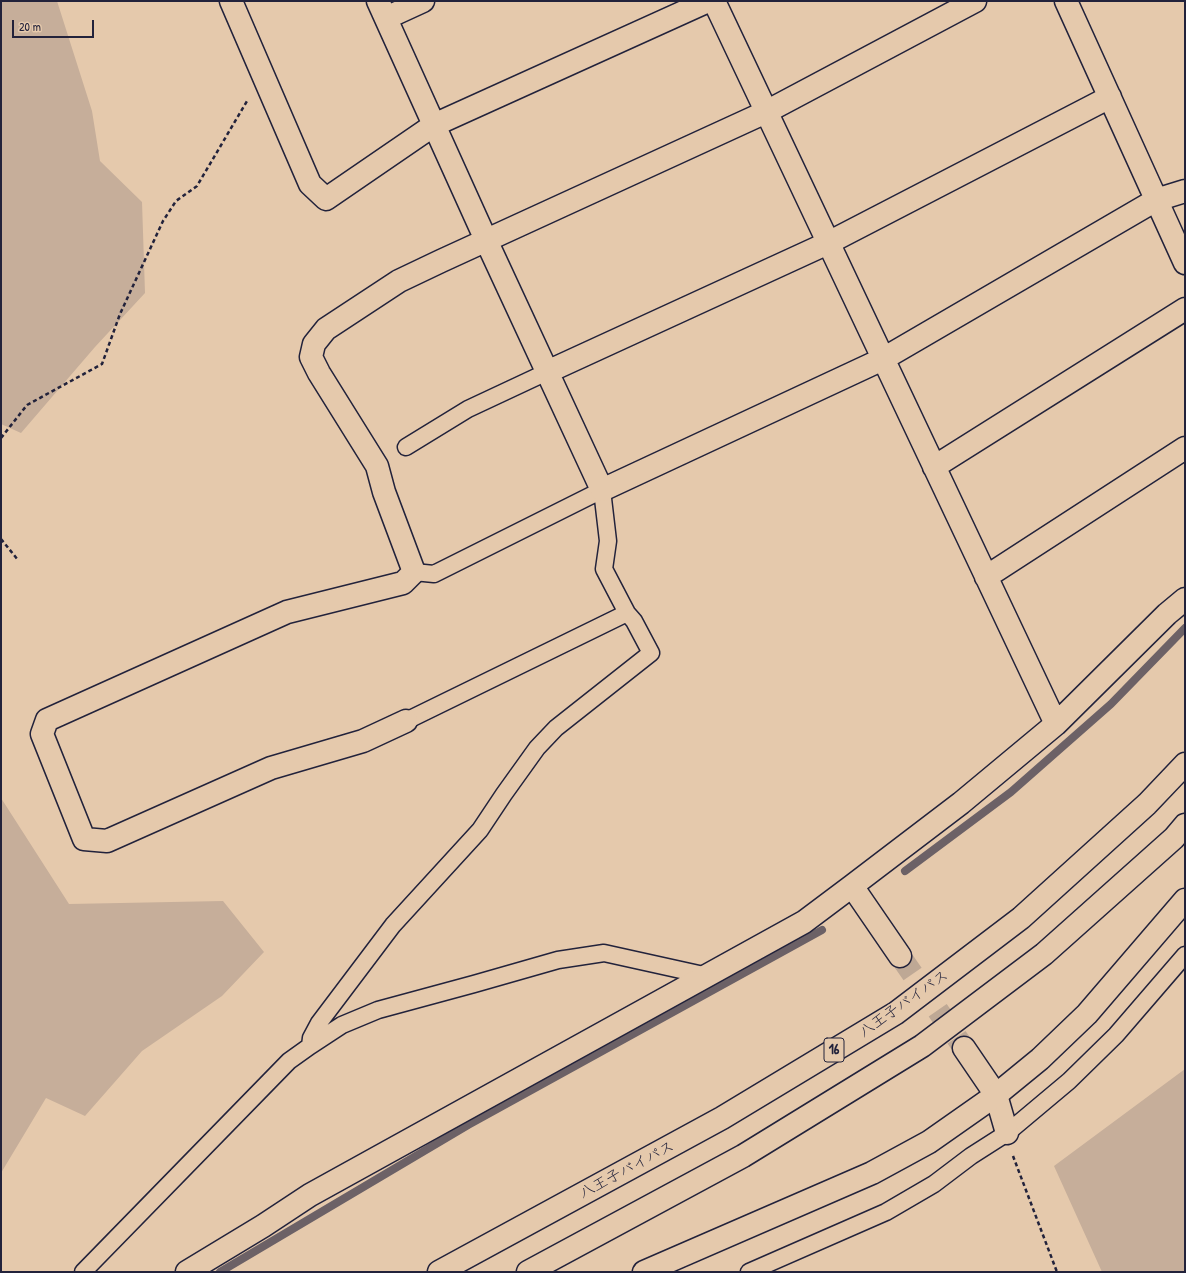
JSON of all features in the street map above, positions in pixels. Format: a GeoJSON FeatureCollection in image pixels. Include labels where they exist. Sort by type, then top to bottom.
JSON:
{"type":"FeatureCollection","features":[{"type":"Feature","properties":{"kind":"main road"},"geometry":{"type":"LineString","coordinates":[[231,1],[310,184],[326,199],[434,125],[708,1]]}},
{"type":"Feature","properties":{"kind":"main road"},"geometry":{"type":"LineString","coordinates":[[423,1],[382,10],[486,240],[602,490],[883,360],[1156,200],[1185,191]]}},
{"type":"Feature","properties":{"kind":"main road"},"geometry":{"type":"LineString","coordinates":[[714,1],[1056,724]]}},
{"type":"Feature","properties":{"kind":"main road"},"geometry":{"type":"LineString","coordinates":[[406,721],[363,741],[271,768],[107,841],[84,839],[42,734],[47,720],[287,612],[404,583],[414,572],[384,492],[382,462],[311,356],[314,344],[326,329],[399,281],[766,112],[975,1]]}},
{"type":"Feature","properties":{"kind":"main road"},"geometry":{"type":"LineString","coordinates":[[1066,1],[1156,200],[1183,254]]}},
{"type":"Feature","properties":{"kind":"main road"},"geometry":{"type":"LineString","coordinates":[[547,372],[828,242],[1110,97]]}},
{"type":"Feature","properties":{"kind":"main road"},"geometry":{"type":"LineString","coordinates":[[934,467],[1185,309]]}},
{"type":"Feature","properties":{"kind":"main road"},"geometry":{"type":"LineString","coordinates":[[986,576],[1185,448]]}},
{"type":"Feature","properties":{"kind":"main road"},"geometry":{"type":"LineString","coordinates":[[187,1272],[263,1226],[310,1195],[804,922],[961,803],[1056,724],[1167,614],[1185,599]]}},
{"type":"Feature","properties":{"kind":"main road","name":"八王子バイパス"},"geometry":{"type":"LineString","coordinates":[[438,1272],[722,1118],[896,1013],[1021,918],[1147,804],[1185,764]]}},
{"type":"Feature","properties":{"kind":"main road"},"geometry":{"type":"LineString","coordinates":[[528,1272],[743,1156],[922,1046],[1044,954],[1174,838],[1185,825]]}},
{"type":"Feature","properties":{"kind":"main road"},"geometry":{"type":"LineString","coordinates":[[852,886],[900,956]]}},
{"type":"Feature","properties":{"kind":"main road"},"geometry":{"type":"LineString","coordinates":[[644,1272],[872,1173],[929,1142],[996,1095],[1040,1059],[1087,1014],[1185,900]]}},
{"type":"Feature","properties":{"kind":"main road"},"geometry":{"type":"LineString","coordinates":[[964,1048],[996,1095],[1007,1132]]}},
{"type":"Feature","properties":{"kind":"lane"},"geometry":{"type":"LineString","coordinates":[[406,447],[468,409],[547,372]]}},
{"type":"Feature","properties":{"kind":"lane"},"geometry":{"type":"LineString","coordinates":[[310,1046],[311,1038],[319,1023],[388,931],[480,830],[537,748],[556,728],[651,654],[604,569],[608,541],[602,490],[434,574],[414,572]]}},
{"type":"Feature","properties":{"kind":"lane"},"geometry":{"type":"LineString","coordinates":[[406,721],[627,613]]}},
{"type":"Feature","properties":{"kind":"lane"},"geometry":{"type":"LineString","coordinates":[[83,1272],[289,1061],[342,1025],[378,1010],[558,960],[604,953],[708,976]]}},
{"type":"Feature","properties":{"kind":"lane"},"geometry":{"type":"LineString","coordinates":[[749,1272],[886,1212],[934,1184],[971,1156],[1007,1132],[1069,1081],[1116,1035],[1185,955]]}},
{"type":"Feature","properties":{"kind":"path"},"geometry":{"type":"LineString","coordinates":[[1,437],[27,405],[102,364],[120,314],[163,221],[176,200],[197,186],[262,74]]}},
{"type":"Feature","properties":{"kind":"path"},"geometry":{"type":"LineString","coordinates":[[1,539],[18,560]]}},
{"type":"Feature","properties":{"kind":"path"},"geometry":{"type":"LineString","coordinates":[[1007,1132],[1011,1150],[1057,1272]]}},
{"type":"Feature","properties":{"kind":"shaded area"},"geometry":{"type":"Polygon","coordinates":[[[1,1],[57,1],[92,111],[100,161],[142,202],[145,293],[95,347],[21,433],[1,424],[1,1]]]}},
{"type":"Feature","properties":{"kind":"shaded area"},"geometry":{"type":"Polygon","coordinates":[[[1,798],[69,904],[223,901],[264,952],[222,996],[142,1051],[85,1116],[46,1098],[1,1173],[1,798]]]}},
{"type":"Feature","properties":{"kind":"shaded area"},"geometry":{"type":"Polygon","coordinates":[[[1185,1069],[1185,1272],[1102,1272],[1054,1166],[1185,1069]]]}},
{"type":"Feature","properties":{"kind":"waterway"},"geometry":{"type":"LineString","coordinates":[[905,871],[1011,792],[1111,704],[1185,628]]}},
{"type":"Feature","properties":{"kind":"waterway"},"geometry":{"type":"LineString","coordinates":[[220,1272],[468,1125],[822,930]]}},
{"type":"Feature","properties":{"kind":"tunnel"},"geometry":{"type":"LineString","coordinates":[[900,956],[964,1048]]}}]}
